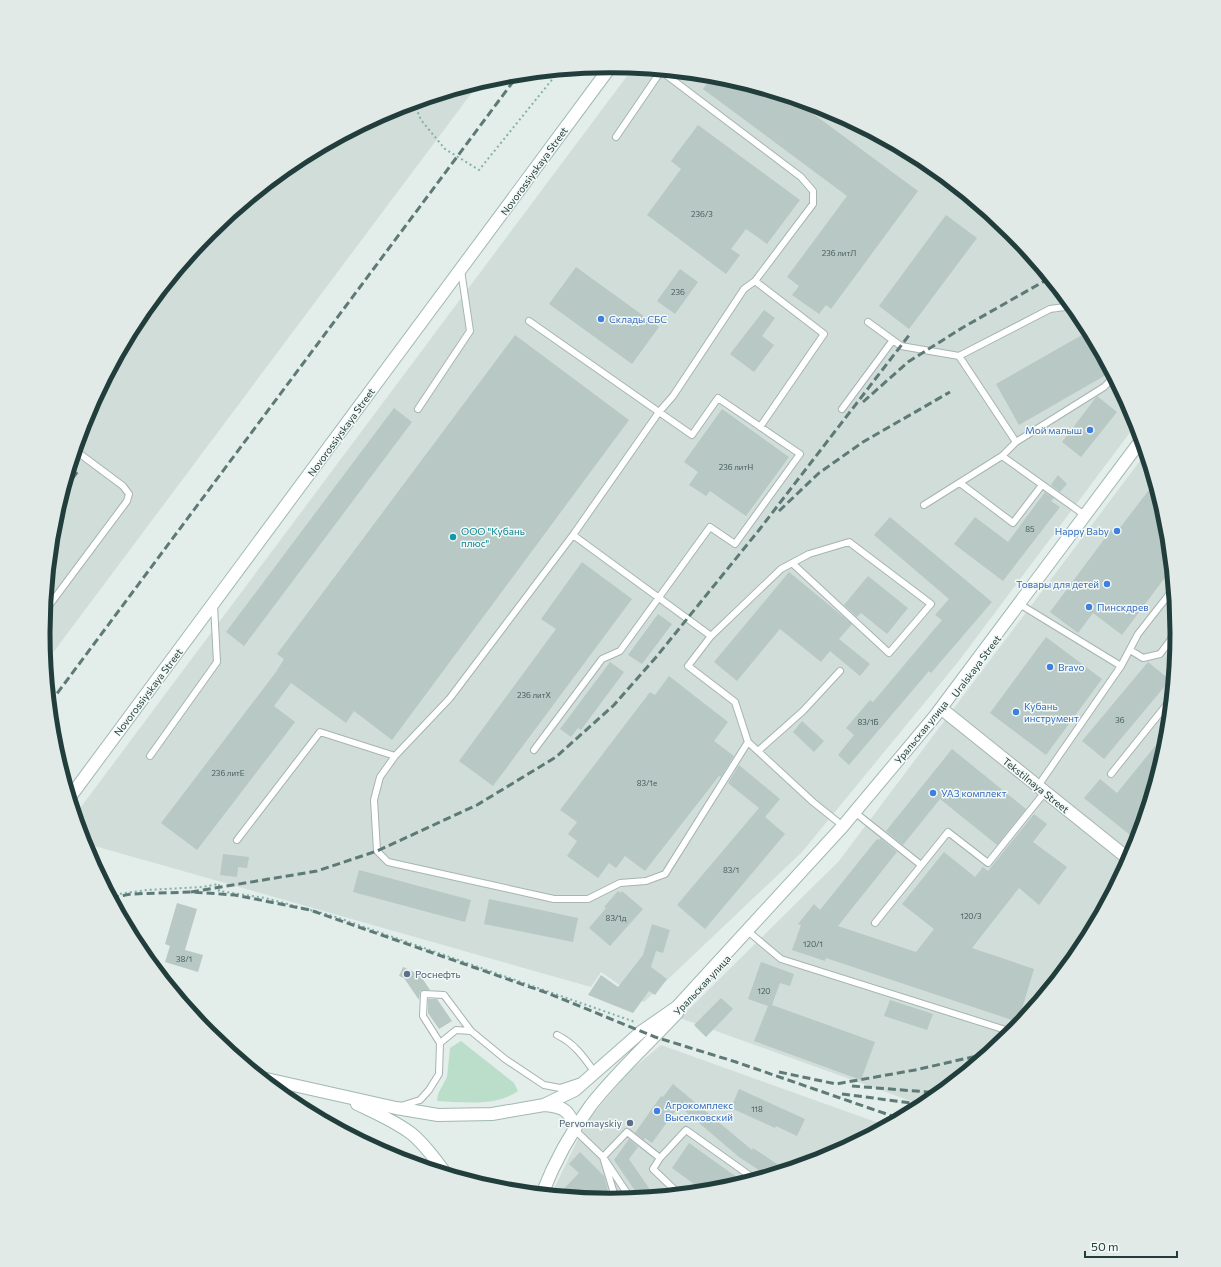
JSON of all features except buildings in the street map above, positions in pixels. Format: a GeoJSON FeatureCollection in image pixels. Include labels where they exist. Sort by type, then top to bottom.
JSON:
{"type":"FeatureCollection","features":[{"type":"Feature","properties":{"kind":"main road","name":"Novorossiyskaya Street"},"geometry":{"type":"LineString","coordinates":[[73,793],[606,73]]}},
{"type":"Feature","properties":{"kind":"main road","name":"Уральская улица"},"geometry":{"type":"LineString","coordinates":[[544,1190],[550,1175],[575,1130],[591,1106],[618,1073],[655,1037],[843,826],[942,709],[1138,445]]}},
{"type":"Feature","properties":{"kind":"main road","name":"Uralskaya Street"},"geometry":{"type":"LineString","coordinates":[[749,932],[857,814],[942,709],[1022,605],[1086,516],[1139,447]]}},
{"type":"Feature","properties":{"kind":"main road","name":"Tekstilnaya Street"},"geometry":{"type":"LineString","coordinates":[[942,709],[1125,856]]}},
{"type":"Feature","properties":{"kind":"main road","name":"Уральская улица"},"geometry":{"type":"LineString","coordinates":[[544,1105],[575,1090],[648,1027],[677,1007],[749,932]]}},
{"type":"Feature","properties":{"kind":"main road"},"geometry":{"type":"LineString","coordinates":[[272,1080],[396,1108],[438,1115],[492,1114],[544,1105],[561,1107],[572,1118],[575,1130]]}},
{"type":"Feature","properties":{"kind":"main road"},"geometry":{"type":"LineString","coordinates":[[340,1096],[393,1122],[412,1134],[441,1167]]}},
{"type":"Feature","properties":{"kind":"lane"},"geometry":{"type":"LineString","coordinates":[[616,137],[658,75]]}},
{"type":"Feature","properties":{"kind":"lane"},"geometry":{"type":"LineString","coordinates":[[668,76],[801,177],[812,191],[813,204],[755,281],[744,289],[673,396],[659,412],[573,535],[450,698],[395,756],[380,777],[374,800],[377,851],[388,862],[554,899],[588,899],[620,883],[646,881],[665,874],[748,742]]}},
{"type":"Feature","properties":{"kind":"lane"},"geometry":{"type":"LineString","coordinates":[[418,408],[470,331],[461,270]]}},
{"type":"Feature","properties":{"kind":"lane"},"geometry":{"type":"LineString","coordinates":[[755,281],[824,334],[760,427]]}},
{"type":"Feature","properties":{"kind":"lane"},"geometry":{"type":"LineString","coordinates":[[868,322],[901,346],[959,356],[1050,309],[1066,307]]}},
{"type":"Feature","properties":{"kind":"lane"},"geometry":{"type":"LineString","coordinates":[[529,321],[692,435],[718,398],[800,454],[735,544],[710,527],[620,651],[602,659],[534,750]]}},
{"type":"Feature","properties":{"kind":"lane"},"geometry":{"type":"LineString","coordinates":[[842,409],[893,340]]}},
{"type":"Feature","properties":{"kind":"lane"},"geometry":{"type":"LineString","coordinates":[[959,356],[1016,442]]}},
{"type":"Feature","properties":{"kind":"lane"},"geometry":{"type":"LineString","coordinates":[[924,505],[1002,456],[1016,442],[1104,387],[1110,381]]}},
{"type":"Feature","properties":{"kind":"lane"},"geometry":{"type":"LineString","coordinates":[[51,603],[127,501],[129,494],[123,486],[80,454]]}},
{"type":"Feature","properties":{"kind":"lane"},"geometry":{"type":"LineString","coordinates":[[1002,456],[1086,516]]}},
{"type":"Feature","properties":{"kind":"lane"},"geometry":{"type":"LineString","coordinates":[[960,483],[1012,523],[1042,485]]}},
{"type":"Feature","properties":{"kind":"lane"},"geometry":{"type":"LineString","coordinates":[[573,535],[711,636]]}},
{"type":"Feature","properties":{"kind":"lane"},"geometry":{"type":"LineString","coordinates":[[792,563],[889,653],[931,604],[849,542],[809,554],[792,563],[781,569],[711,636],[688,666],[735,702],[748,742],[813,802],[843,826]]}},
{"type":"Feature","properties":{"kind":"lane"},"geometry":{"type":"LineString","coordinates":[[875,923],[948,832],[988,862],[1041,789],[1121,666],[1138,634],[1170,594]]}},
{"type":"Feature","properties":{"kind":"lane"},"geometry":{"type":"LineString","coordinates":[[150,756],[217,662],[214,602]]}},
{"type":"Feature","properties":{"kind":"lane"},"geometry":{"type":"LineString","coordinates":[[1022,605],[1121,666]]}},
{"type":"Feature","properties":{"kind":"lane"},"geometry":{"type":"LineString","coordinates":[[1130,650],[1143,658],[1160,654],[1171,640]]}},
{"type":"Feature","properties":{"kind":"lane"},"geometry":{"type":"LineString","coordinates":[[758,751],[803,711],[840,671]]}},
{"type":"Feature","properties":{"kind":"lane"},"geometry":{"type":"LineString","coordinates":[[1111,774],[1166,705]]}},
{"type":"Feature","properties":{"kind":"lane"},"geometry":{"type":"LineString","coordinates":[[237,840],[320,732],[395,756]]}},
{"type":"Feature","properties":{"kind":"lane"},"geometry":{"type":"LineString","coordinates":[[857,814],[921,865]]}},
{"type":"Feature","properties":{"kind":"lane"},"geometry":{"type":"LineString","coordinates":[[749,932],[781,959],[1007,1030]]}},
{"type":"Feature","properties":{"kind":"lane"},"geometry":{"type":"LineString","coordinates":[[396,1108],[420,1100],[429,1090],[439,1074],[440,1043],[423,1016],[424,994],[444,995],[471,1031],[505,1059],[544,1086],[560,1088],[575,1084],[595,1073],[572,1044],[557,1035]]}},
{"type":"Feature","properties":{"kind":"lane"},"geometry":{"type":"LineString","coordinates":[[440,1043],[456,1030],[471,1031]]}},
{"type":"Feature","properties":{"kind":"lane"},"geometry":{"type":"LineString","coordinates":[[575,1130],[603,1157],[627,1194]]}},
{"type":"Feature","properties":{"kind":"lane"},"geometry":{"type":"LineString","coordinates":[[675,1190],[653,1169],[660,1158],[686,1130],[751,1176]]}},
{"type":"Feature","properties":{"kind":"lane"},"geometry":{"type":"LineString","coordinates":[[603,1157],[627,1132],[660,1158]]}},
{"type":"Feature","properties":{"kind":"lane"},"geometry":{"type":"LineString","coordinates":[[603,1157],[614,1194]]}},
{"type":"Feature","properties":{"kind":"path"},"geometry":{"type":"LineString","coordinates":[[416,108],[421,120],[445,149],[479,170],[555,76]]}},
{"type":"Feature","properties":{"kind":"path"},"geometry":{"type":"LineString","coordinates":[[115,894],[147,890],[202,887],[219,884],[219,891],[265,898],[333,916],[524,982],[648,1027]]}},
{"type":"Feature","properties":{"kind":"shaded area"},"geometry":{"type":"Polygon","coordinates":[[[629,74],[684,78],[720,84],[756,92],[791,103],[858,131],[891,148],[922,167],[980,212],[1007,237],[1055,292],[1077,322],[1096,353],[1113,386],[1132,430],[958,662],[802,852],[644,1002],[601,972],[591,987],[92,845],[79,810],[629,74]]]}},
{"type":"Feature","properties":{"kind":"shaded area"},"geometry":{"type":"Polygon","coordinates":[[[474,90],[51,656],[51,597],[55,560],[69,488],[80,453],[93,419],[125,353],[144,322],[166,292],[214,237],[241,212],[299,167],[330,148],[396,116],[430,103],[474,90]]]}},
{"type":"Feature","properties":{"kind":"shaded area"},"geometry":{"type":"Polygon","coordinates":[[[1142,458],[1152,488],[1166,560],[1170,597],[1171,634],[1170,670],[1160,743],[1152,779],[1141,814],[1128,848],[1096,914],[1077,945],[1055,975],[1007,1030],[952,1078],[917,1103],[680,1018],[839,861],[1142,458]]]}},
{"type":"Feature","properties":{"kind":"shaded area"},"geometry":{"type":"Polygon","coordinates":[[[661,1045],[881,1124],[825,1151],[791,1164],[756,1175],[720,1183],[647,1193],[610,1194],[553,1191],[580,1135],[593,1114],[631,1070],[661,1045]]]}},
{"type":"Feature","properties":{"kind":"green space"},"geometry":{"type":"Polygon","coordinates":[[[461,1041],[514,1083],[518,1091],[509,1096],[490,1101],[437,1101],[438,1094],[447,1077],[450,1048],[461,1041]]]}},
{"type":"Feature","properties":{"kind":"railway"},"geometry":{"type":"LineString","coordinates":[[54,698],[513,82]]}},
{"type":"Feature","properties":{"kind":"railway"},"geometry":{"type":"LineString","coordinates":[[863,402],[908,362],[962,328],[1045,280]]}},
{"type":"Feature","properties":{"kind":"railway"},"geometry":{"type":"LineString","coordinates":[[191,892],[317,871],[377,851],[477,805],[556,757],[614,705],[657,656],[759,530],[910,334]]}},
{"type":"Feature","properties":{"kind":"railway"},"geometry":{"type":"LineString","coordinates":[[779,511],[819,473],[863,442],[950,392]]}},
{"type":"Feature","properties":{"kind":"railway"},"geometry":{"type":"LineString","coordinates":[[72,479],[78,471]]}},
{"type":"Feature","properties":{"kind":"railway"},"geometry":{"type":"LineString","coordinates":[[116,897],[131,894],[191,892],[235,895],[310,910],[550,994],[655,1037],[736,1062],[895,1117]]}},
{"type":"Feature","properties":{"kind":"railway"},"geometry":{"type":"LineString","coordinates":[[779,1072],[836,1084],[915,1070],[980,1055]]}},
{"type":"Feature","properties":{"kind":"railway"},"geometry":{"type":"LineString","coordinates":[[852,1086],[932,1092]]}},
{"type":"Feature","properties":{"kind":"railway"},"geometry":{"type":"LineString","coordinates":[[842,1094],[916,1104]]}},
{"type":"Feature","properties":{"kind":"place","name":"Склады СБС"},"geometry":{"type":"Point","coordinates":[601,319]}},
{"type":"Feature","properties":{"kind":"place","name":"Мой малыш"},"geometry":{"type":"Point","coordinates":[1090,430]}},
{"type":"Feature","properties":{"kind":"place","name":"Happy Baby"},"geometry":{"type":"Point","coordinates":[1117,531]}},
{"type":"Feature","properties":{"kind":"place","name":"ООО \"Кубань плюс\""},"geometry":{"type":"Point","coordinates":[453,537]}},
{"type":"Feature","properties":{"kind":"place","name":"Товары для детей"},"geometry":{"type":"Point","coordinates":[1107,584]}},
{"type":"Feature","properties":{"kind":"place","name":"Пинскдрев"},"geometry":{"type":"Point","coordinates":[1089,607]}},
{"type":"Feature","properties":{"kind":"place","name":"Bravo"},"geometry":{"type":"Point","coordinates":[1050,667]}},
{"type":"Feature","properties":{"kind":"place","name":"Кубань инструмент"},"geometry":{"type":"Point","coordinates":[1016,712]}},
{"type":"Feature","properties":{"kind":"place","name":"УАЗ комплект"},"geometry":{"type":"Point","coordinates":[933,793]}},
{"type":"Feature","properties":{"kind":"place","name":"Роснефть"},"geometry":{"type":"Point","coordinates":[407,974]}},
{"type":"Feature","properties":{"kind":"place","name":"Агрокомплекс Выселковский"},"geometry":{"type":"Point","coordinates":[657,1111]}},
{"type":"Feature","properties":{"kind":"place","name":"Pervomayskiy"},"geometry":{"type":"Point","coordinates":[630,1123]}}]}
